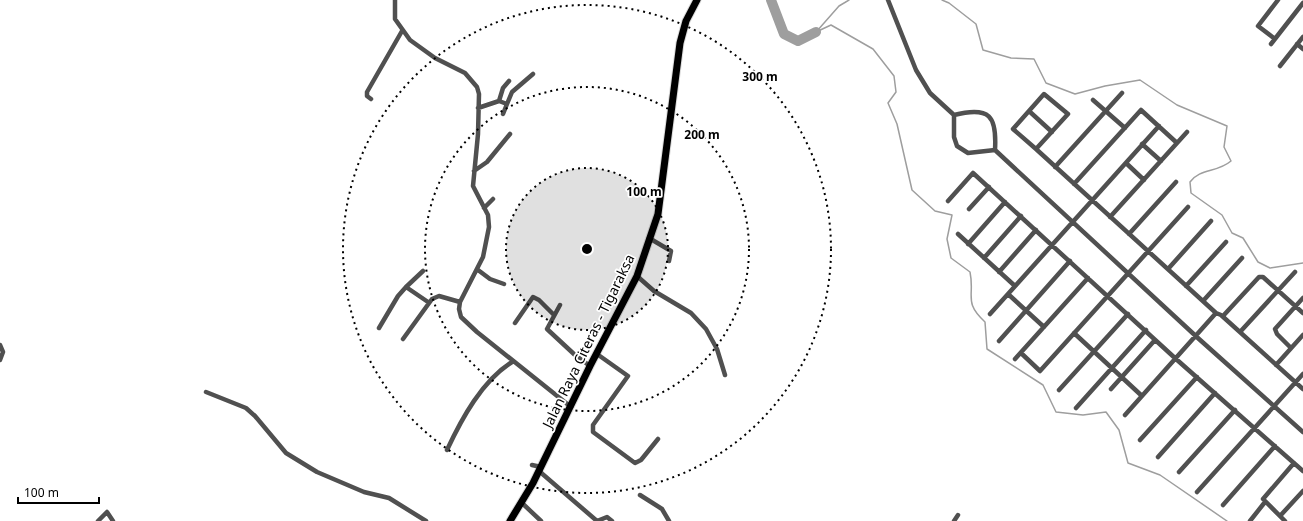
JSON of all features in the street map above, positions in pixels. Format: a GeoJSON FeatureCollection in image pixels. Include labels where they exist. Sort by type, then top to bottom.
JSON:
{"type":"FeatureCollection","features":[{"type":"Feature","properties":{"kind":"main road","name":"Jalan Raya Citeras - Tigaraksa"},"geometry":{"type":"LineString","coordinates":[[510,521],[522,503],[540,469],[596,354],[637,276],[658,214],[680,43],[686,21],[697,0]]}},
{"type":"Feature","properties":{"kind":"street"},"geometry":{"type":"LineString","coordinates":[[395,0],[395,19],[410,40],[427,53],[465,73],[477,86],[479,94],[478,134],[473,186],[489,220],[488,234],[486,248],[478,270],[460,302],[459,309],[461,317],[484,339],[571,408]]}},
{"type":"Feature","properties":{"kind":"street"},"geometry":{"type":"LineString","coordinates":[[888,0],[916,70],[930,93],[954,115],[954,142],[961,150],[975,154],[995,150]]}},
{"type":"Feature","properties":{"kind":"street"},"geometry":{"type":"LineString","coordinates":[[1275,39],[1258,26],[1278,0]]}},
{"type":"Feature","properties":{"kind":"street"},"geometry":{"type":"LineString","coordinates":[[1271,44],[1303,3]]}},
{"type":"Feature","properties":{"kind":"street"},"geometry":{"type":"LineString","coordinates":[[371,99],[367,96],[366,92],[402,30]]}},
{"type":"Feature","properties":{"kind":"street"},"geometry":{"type":"LineString","coordinates":[[1280,66],[1303,37]]}},
{"type":"Feature","properties":{"kind":"street"},"geometry":{"type":"LineString","coordinates":[[1297,44],[1303,48]]}},
{"type":"Feature","properties":{"kind":"street"},"geometry":{"type":"LineString","coordinates":[[504,114],[512,92],[533,74]]}},
{"type":"Feature","properties":{"kind":"street"},"geometry":{"type":"LineString","coordinates":[[499,101],[503,88],[508,81]]}},
{"type":"Feature","properties":{"kind":"street"},"geometry":{"type":"LineString","coordinates":[[1056,167],[1122,93]]}},
{"type":"Feature","properties":{"kind":"street"},"geometry":{"type":"LineString","coordinates":[[1036,149],[1068,114],[1044,94],[1013,128],[1186,286],[1216,313],[1223,316],[1303,389]]}},
{"type":"Feature","properties":{"kind":"street"},"geometry":{"type":"LineString","coordinates":[[1093,100],[1125,128]]}},
{"type":"Feature","properties":{"kind":"street"},"geometry":{"type":"LineString","coordinates":[[478,108],[499,101],[507,104]]}},
{"type":"Feature","properties":{"kind":"street"},"geometry":{"type":"LineString","coordinates":[[1074,184],[1141,110],[1177,143]]}},
{"type":"Feature","properties":{"kind":"street"},"geometry":{"type":"LineString","coordinates":[[954,115],[969,111],[978,111],[992,119],[995,128],[995,150],[1195,336],[1303,432]]}},
{"type":"Feature","properties":{"kind":"street"},"geometry":{"type":"LineString","coordinates":[[1029,111],[1052,132]]}},
{"type":"Feature","properties":{"kind":"street"},"geometry":{"type":"LineString","coordinates":[[990,314],[1158,126]]}},
{"type":"Feature","properties":{"kind":"street"},"geometry":{"type":"LineString","coordinates":[[1110,217],[1187,132]]}},
{"type":"Feature","properties":{"kind":"street"},"geometry":{"type":"LineString","coordinates":[[474,172],[487,162],[510,134]]}},
{"type":"Feature","properties":{"kind":"street"},"geometry":{"type":"LineString","coordinates":[[1142,144],[1161,161]]}},
{"type":"Feature","properties":{"kind":"street"},"geometry":{"type":"LineString","coordinates":[[1126,163],[1144,180]]}},
{"type":"Feature","properties":{"kind":"street"},"geometry":{"type":"LineString","coordinates":[[948,201],[973,173],[1176,359],[1303,471]]}},
{"type":"Feature","properties":{"kind":"street"},"geometry":{"type":"LineString","coordinates":[[1129,234],[1176,182]]}},
{"type":"Feature","properties":{"kind":"street"},"geometry":{"type":"LineString","coordinates":[[969,209],[989,187]]}},
{"type":"Feature","properties":{"kind":"street"},"geometry":{"type":"LineString","coordinates":[[484,208],[493,198]]}},
{"type":"Feature","properties":{"kind":"street"},"geometry":{"type":"LineString","coordinates":[[968,244],[1005,202]]}},
{"type":"Feature","properties":{"kind":"street"},"geometry":{"type":"LineString","coordinates":[[1021,353],[1040,371],[1188,207]]}},
{"type":"Feature","properties":{"kind":"street"},"geometry":{"type":"LineString","coordinates":[[984,258],[1021,216]]}},
{"type":"Feature","properties":{"kind":"street"},"geometry":{"type":"LineString","coordinates":[[1168,269],[1211,221]]}},
{"type":"Feature","properties":{"kind":"street"},"geometry":{"type":"LineString","coordinates":[[999,272],[1036,230]]}},
{"type":"Feature","properties":{"kind":"street"},"geometry":{"type":"LineString","coordinates":[[958,234],[1015,286]]}},
{"type":"Feature","properties":{"kind":"street"},"geometry":{"type":"LineString","coordinates":[[649,238],[671,251],[669,261]]}},
{"type":"Feature","properties":{"kind":"street"},"geometry":{"type":"LineString","coordinates":[[1186,286],[1226,242]]}},
{"type":"Feature","properties":{"kind":"street"},"geometry":{"type":"LineString","coordinates":[[1203,301],[1242,258]]}},
{"type":"Feature","properties":{"kind":"street"},"geometry":{"type":"LineString","coordinates":[[999,341],[1070,261]]}},
{"type":"Feature","properties":{"kind":"street"},"geometry":{"type":"LineString","coordinates":[[478,270],[490,279],[504,284]]}},
{"type":"Feature","properties":{"kind":"street"},"geometry":{"type":"LineString","coordinates":[[379,328],[398,296],[423,271]]}},
{"type":"Feature","properties":{"kind":"street"},"geometry":{"type":"LineString","coordinates":[[1240,332],[1295,272]]}},
{"type":"Feature","properties":{"kind":"street"},"geometry":{"type":"LineString","coordinates":[[637,276],[654,291],[691,313],[706,329],[717,350],[725,375]]}},
{"type":"Feature","properties":{"kind":"street"},"geometry":{"type":"LineString","coordinates":[[1223,316],[1259,277],[1263,277],[1303,313]]}},
{"type":"Feature","properties":{"kind":"street"},"geometry":{"type":"LineString","coordinates":[[1015,360],[1088,278]]}},
{"type":"Feature","properties":{"kind":"street"},"geometry":{"type":"LineString","coordinates":[[406,287],[428,302]]}},
{"type":"Feature","properties":{"kind":"street"},"geometry":{"type":"LineString","coordinates":[[1008,294],[1044,327]]}},
{"type":"Feature","properties":{"kind":"street"},"geometry":{"type":"LineString","coordinates":[[403,339],[428,302],[439,296],[460,302]]}},
{"type":"Feature","properties":{"kind":"street"},"geometry":{"type":"LineString","coordinates":[[515,323],[533,297],[554,315]]}},
{"type":"Feature","properties":{"kind":"street"},"geometry":{"type":"LineString","coordinates":[[1291,348],[1275,331],[1303,298]]}},
{"type":"Feature","properties":{"kind":"street"},"geometry":{"type":"LineString","coordinates":[[560,305],[547,329],[575,355],[590,366]]}},
{"type":"Feature","properties":{"kind":"street"},"geometry":{"type":"LineString","coordinates":[[1125,415],[1216,313]]}},
{"type":"Feature","properties":{"kind":"street"},"geometry":{"type":"LineString","coordinates":[[1059,390],[1128,314]]}},
{"type":"Feature","properties":{"kind":"street"},"geometry":{"type":"LineString","coordinates":[[1076,408],[1146,330]]}},
{"type":"Feature","properties":{"kind":"street"},"geometry":{"type":"LineString","coordinates":[[1074,334],[1142,396]]}},
{"type":"Feature","properties":{"kind":"street"},"geometry":{"type":"LineString","coordinates":[[1276,364],[1303,335]]}},
{"type":"Feature","properties":{"kind":"street"},"geometry":{"type":"LineString","coordinates":[[1111,389],[1156,340]]}},
{"type":"Feature","properties":{"kind":"street"},"geometry":{"type":"LineString","coordinates":[[0,345],[3,352],[0,360]]}},
{"type":"Feature","properties":{"kind":"street"},"geometry":{"type":"LineString","coordinates":[[596,354],[628,376],[593,425],[593,432],[635,464],[641,460],[658,439]]}},
{"type":"Feature","properties":{"kind":"street"},"geometry":{"type":"LineString","coordinates":[[447,450],[459,426],[479,396],[500,370],[512,362]]}},
{"type":"Feature","properties":{"kind":"street"},"geometry":{"type":"LineString","coordinates":[[1197,492],[1303,374]]}},
{"type":"Feature","properties":{"kind":"street"},"geometry":{"type":"LineString","coordinates":[[1140,440],[1196,377]]}},
{"type":"Feature","properties":{"kind":"street"},"geometry":{"type":"LineString","coordinates":[[206,392],[246,408],[255,416],[286,453],[317,472],[364,492],[389,498],[426,521]]}},
{"type":"Feature","properties":{"kind":"street"},"geometry":{"type":"LineString","coordinates":[[1158,458],[1215,393]]}},
{"type":"Feature","properties":{"kind":"street"},"geometry":{"type":"LineString","coordinates":[[1179,472],[1235,410]]}},
{"type":"Feature","properties":{"kind":"street"},"geometry":{"type":"LineString","coordinates":[[1223,505],[1275,446]]}},
{"type":"Feature","properties":{"kind":"street"},"geometry":{"type":"LineString","coordinates":[[1285,521],[1265,502],[1263,498],[1294,464]]}},
{"type":"Feature","properties":{"kind":"street"},"geometry":{"type":"LineString","coordinates":[[532,465],[540,469],[597,521],[607,517],[612,521]]}},
{"type":"Feature","properties":{"kind":"street"},"geometry":{"type":"LineString","coordinates":[[1280,516],[1303,491]]}},
{"type":"Feature","properties":{"kind":"street"},"geometry":{"type":"LineString","coordinates":[[640,495],[662,509],[669,521]]}},
{"type":"Feature","properties":{"kind":"street"},"geometry":{"type":"LineString","coordinates":[[1250,521],[1265,502]]}},
{"type":"Feature","properties":{"kind":"street"},"geometry":{"type":"LineString","coordinates":[[522,503],[541,521]]}},
{"type":"Feature","properties":{"kind":"street"},"geometry":{"type":"LineString","coordinates":[[98,521],[107,512],[113,521]]}},
{"type":"Feature","properties":{"kind":"street"},"geometry":{"type":"LineString","coordinates":[[954,521],[958,514]]}},
{"type":"Feature","properties":{"kind":"waterway"},"geometry":{"type":"LineString","coordinates":[[771,0],[784,34],[798,41],[816,32]]}},
{"type":"Feature","properties":{"kind":"waterway"},"geometry":{"type":"LineString","coordinates":[[817,31],[839,6],[849,0]]}},
{"type":"Feature","properties":{"kind":"waterway"},"geometry":{"type":"LineString","coordinates":[[942,0],[949,3],[976,24],[983,50],[1011,58],[1034,59],[1046,83],[1075,94],[1105,86],[1140,80],[1177,105],[1227,126],[1224,147],[1231,161],[1226,165],[1199,174],[1190,182],[1191,193],[1222,215],[1232,233],[1243,238],[1258,262],[1270,268],[1303,263]]}},
{"type":"Feature","properties":{"kind":"waterway"},"geometry":{"type":"LineString","coordinates":[[816,32],[831,25],[873,49],[894,76],[896,92],[888,103],[897,124],[912,190],[935,211],[952,215],[947,239],[951,258],[970,272],[972,304],[978,315],[985,322],[987,349],[1043,385],[1056,412],[1083,415],[1106,412],[1119,430],[1128,463],[1160,475],[1227,521]]}}]}
